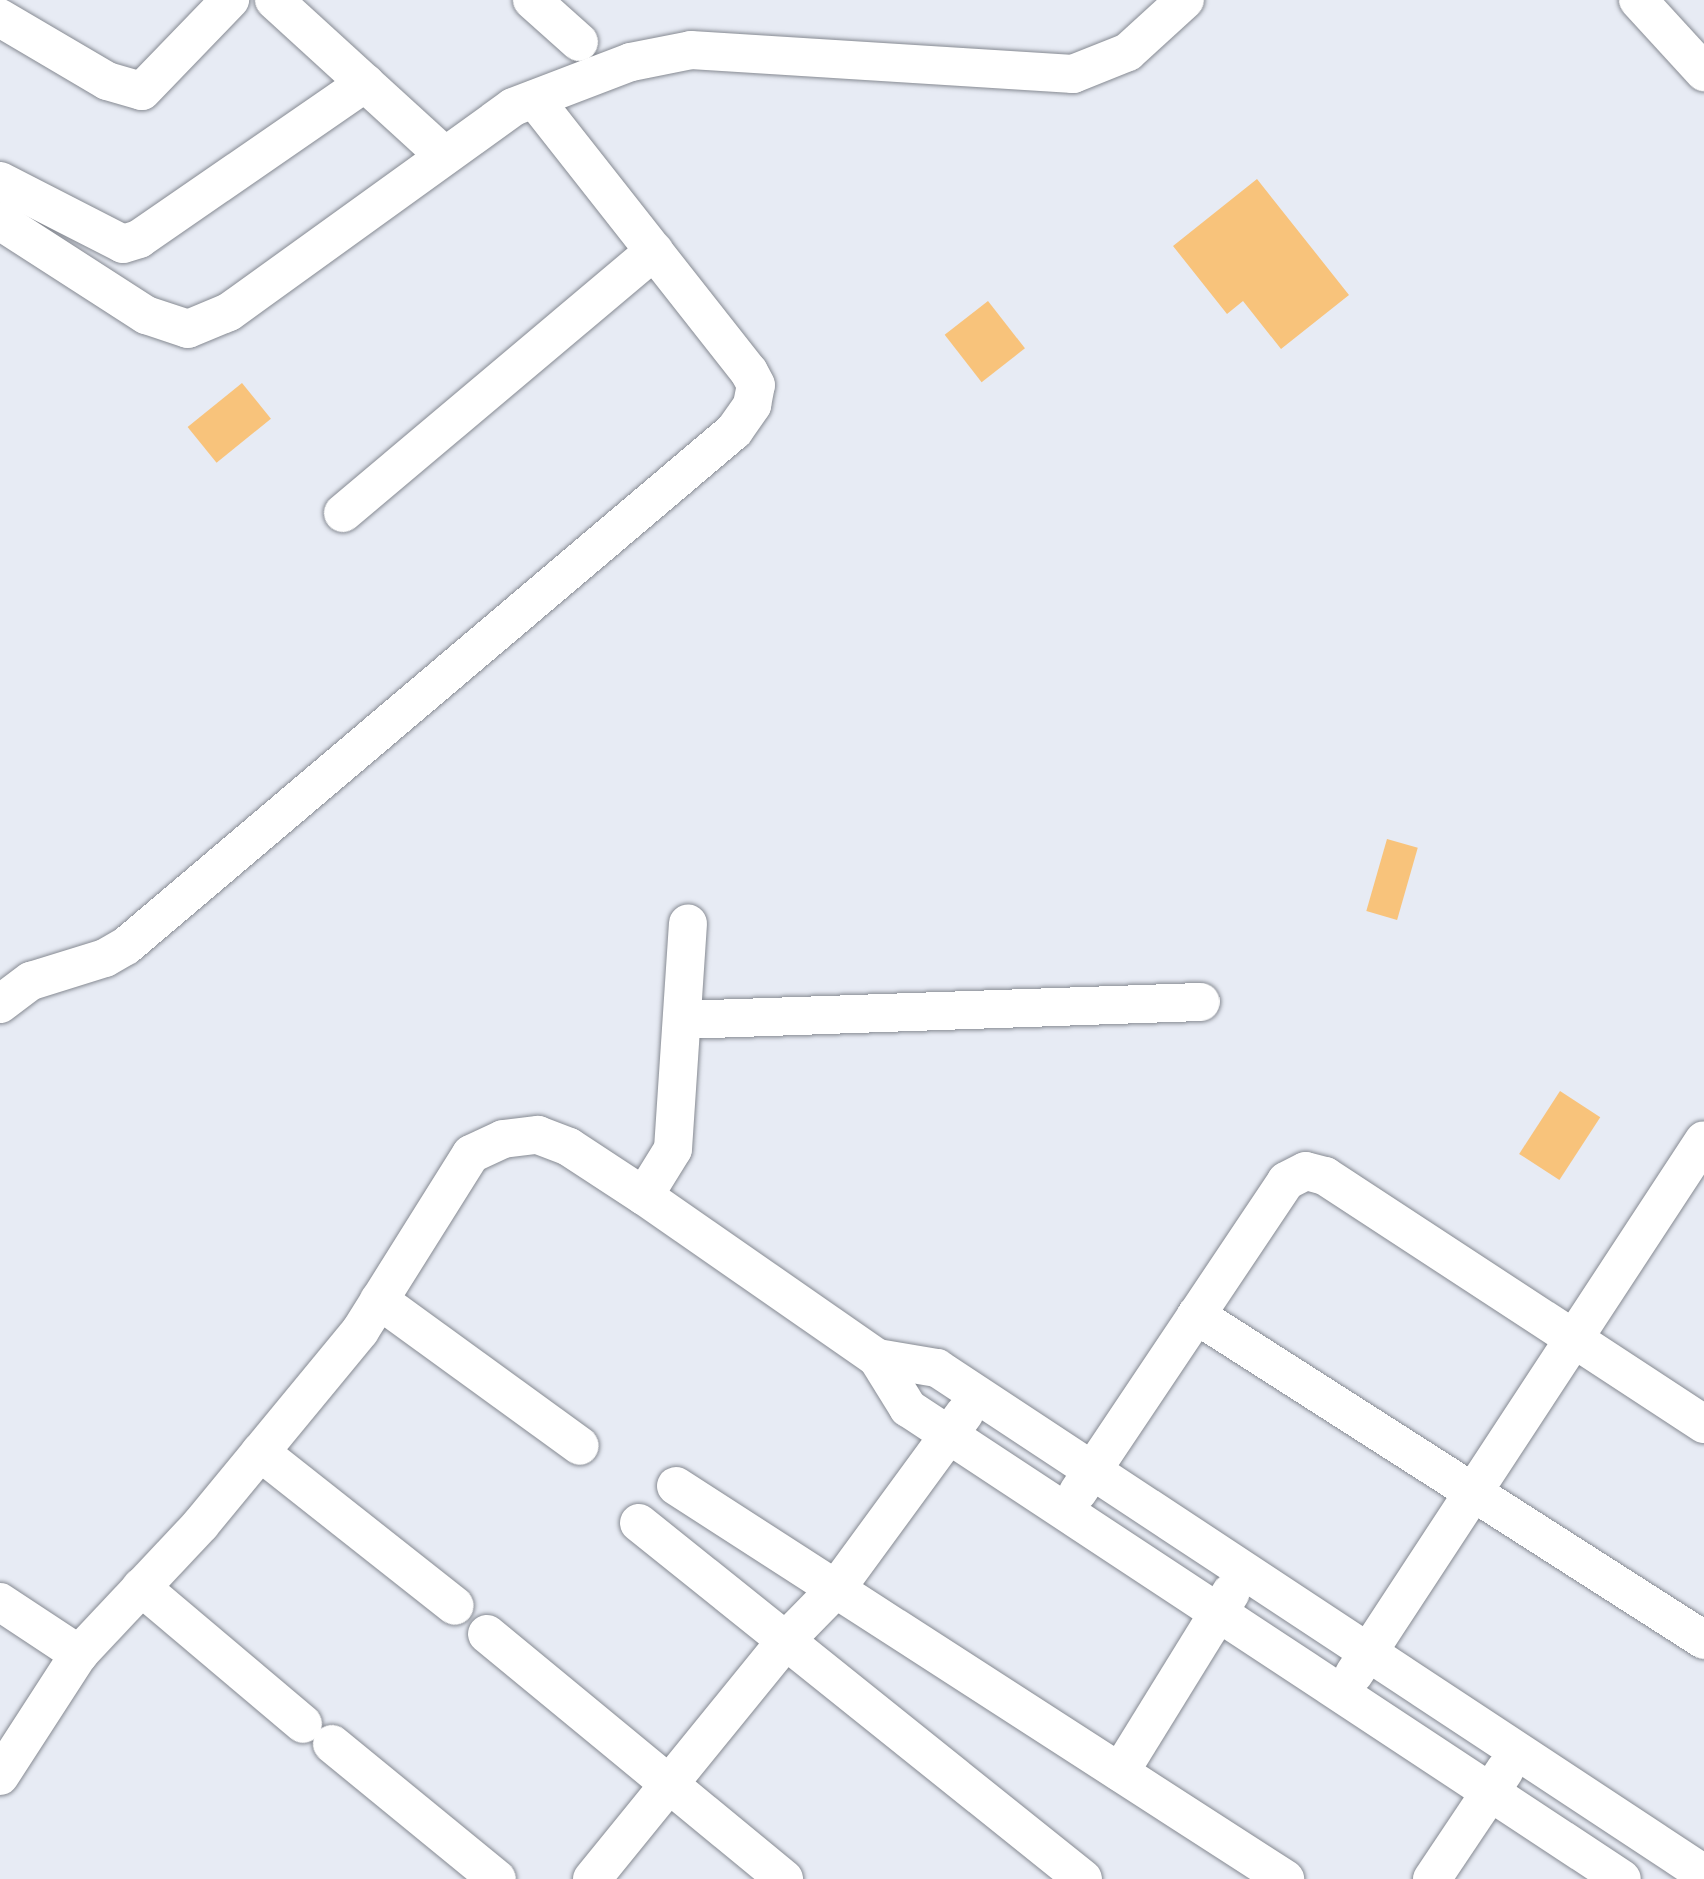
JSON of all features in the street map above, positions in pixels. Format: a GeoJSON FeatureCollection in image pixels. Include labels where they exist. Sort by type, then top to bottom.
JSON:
{"type":"FeatureCollection","features":[{"type":"Feature","properties":{"kind":"street"},"geometry":{"type":"LineString","coordinates":[[0,18],[107,81],[142,91],[230,0]]}},
{"type":"Feature","properties":{"kind":"street"},"geometry":{"type":"LineString","coordinates":[[274,0],[444,155]]}},
{"type":"Feature","properties":{"kind":"street"},"geometry":{"type":"LineString","coordinates":[[532,0],[579,42]]}},
{"type":"Feature","properties":{"kind":"street"},"geometry":{"type":"LineString","coordinates":[[0,221],[146,315],[188,329],[229,312],[487,122],[534,99],[631,62],[691,50],[1073,74],[1128,52],[1185,0]]}},
{"type":"Feature","properties":{"kind":"street"},"geometry":{"type":"LineString","coordinates":[[1638,0],[1704,72]]}},
{"type":"Feature","properties":{"kind":"street"},"geometry":{"type":"LineString","coordinates":[[0,181],[123,244],[139,239],[366,83]]}},
{"type":"Feature","properties":{"kind":"street"},"geometry":{"type":"LineString","coordinates":[[0,1004],[31,981],[95,962],[126,946],[734,431],[752,405],[756,385],[534,99]]}},
{"type":"Feature","properties":{"kind":"street"},"geometry":{"type":"LineString","coordinates":[[343,513],[654,251]]}},
{"type":"Feature","properties":{"kind":"street"},"geometry":{"type":"LineString","coordinates":[[644,1196],[673,1149],[688,923]]}},
{"type":"Feature","properties":{"kind":"street"},"geometry":{"type":"LineString","coordinates":[[682,1020],[1201,1002]]}},
{"type":"Feature","properties":{"kind":"street"},"geometry":{"type":"LineString","coordinates":[[0,1776],[79,1654],[260,1452],[379,1300],[471,1154],[503,1139],[538,1135],[569,1147],[644,1196],[877,1358],[908,1408],[1622,1879]]}},
{"type":"Feature","properties":{"kind":"street"},"geometry":{"type":"LineString","coordinates":[[1341,1695],[1704,1140]]}},
{"type":"Feature","properties":{"kind":"street"},"geometry":{"type":"LineString","coordinates":[[1064,1512],[1286,1181],[1306,1171],[1325,1176],[1704,1424]]}},
{"type":"Feature","properties":{"kind":"street"},"geometry":{"type":"LineString","coordinates":[[379,1300],[580,1446]]}},
{"type":"Feature","properties":{"kind":"street"},"geometry":{"type":"LineString","coordinates":[[1196,1315],[1474,1490],[1704,1640]]}},
{"type":"Feature","properties":{"kind":"street"},"geometry":{"type":"LineString","coordinates":[[877,1358],[937,1368],[1704,1874]]}},
{"type":"Feature","properties":{"kind":"street"},"geometry":{"type":"LineString","coordinates":[[592,1879],[667,1783],[786,1640],[836,1589],[950,1436],[977,1395]]}},
{"type":"Feature","properties":{"kind":"street"},"geometry":{"type":"LineString","coordinates":[[260,1452],[455,1606]]}},
{"type":"Feature","properties":{"kind":"street"},"geometry":{"type":"LineString","coordinates":[[676,1486],[1285,1879]]}},
{"type":"Feature","properties":{"kind":"street"},"geometry":{"type":"LineString","coordinates":[[639,1522],[1083,1879]]}},
{"type":"Feature","properties":{"kind":"street"},"geometry":{"type":"LineString","coordinates":[[1119,1772],[1245,1572]]}},
{"type":"Feature","properties":{"kind":"street"},"geometry":{"type":"LineString","coordinates":[[141,1587],[317,1734],[498,1879]]}},
{"type":"Feature","properties":{"kind":"street"},"geometry":{"type":"LineString","coordinates":[[0,1602],[79,1654]]}},
{"type":"Feature","properties":{"kind":"street"},"geometry":{"type":"LineString","coordinates":[[487,1634],[784,1879]]}},
{"type":"Feature","properties":{"kind":"street"},"geometry":{"type":"LineString","coordinates":[[1432,1879],[1517,1751]]}},
{"type":"Feature","properties":{"kind":"building"},"geometry":{"type":"Polygon","coordinates":[[[1257,179],[1349,295],[1281,349],[1243,301],[1227,314],[1173,246],[1257,179]]]}},
{"type":"Feature","properties":{"kind":"building"},"geometry":{"type":"Polygon","coordinates":[[[988,301],[1025,348],[982,382],[945,335],[988,301]]]}},
{"type":"Feature","properties":{"kind":"building"},"geometry":{"type":"Polygon","coordinates":[[[242,383],[271,419],[217,463],[188,427],[242,383]]]}},
{"type":"Feature","properties":{"kind":"building"},"geometry":{"type":"Polygon","coordinates":[[[1387,839],[1418,848],[1397,920],[1366,911],[1387,839]]]}},
{"type":"Feature","properties":{"kind":"building"},"geometry":{"type":"Polygon","coordinates":[[[1560,1091],[1600,1117],[1559,1180],[1519,1154],[1560,1091]]]}}]}
